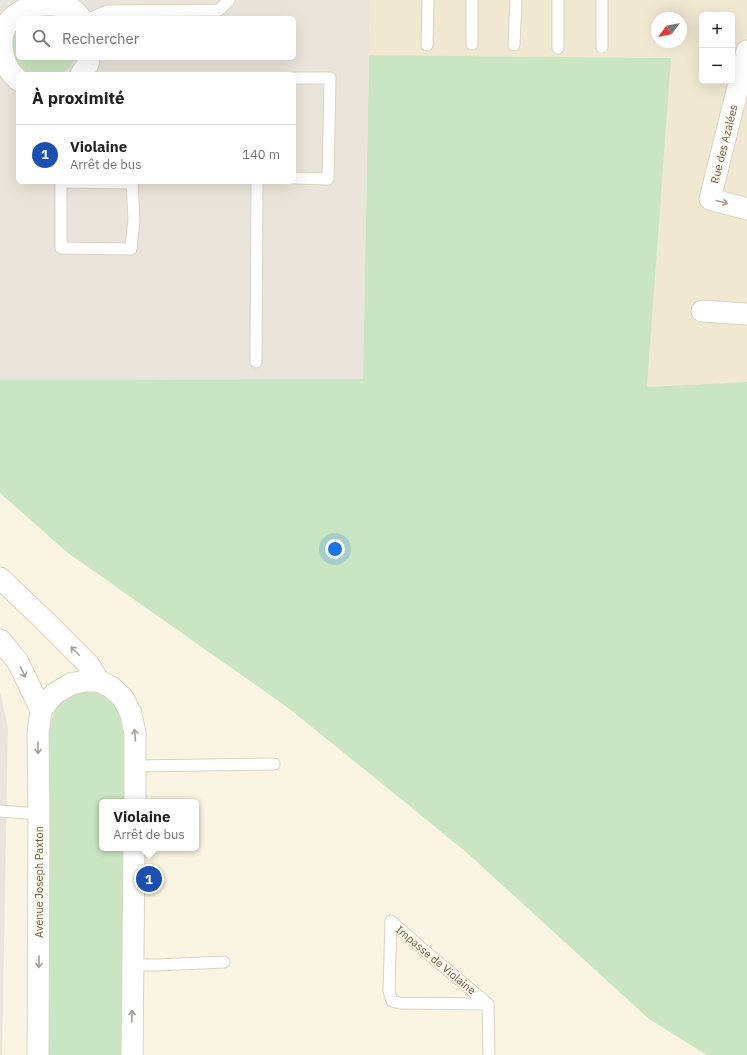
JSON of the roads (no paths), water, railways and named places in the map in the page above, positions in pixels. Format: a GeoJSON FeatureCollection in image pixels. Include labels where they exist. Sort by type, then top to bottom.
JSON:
{"type":"FeatureCollection","features":[{"type":"Feature","properties":{"kind":"street"},"geometry":{"type":"LineString","coordinates":[[16,78],[8,68],[3,54],[2,38],[8,24],[17,12],[30,4],[45,0],[60,3],[82,11]]}},
{"type":"Feature","properties":{"kind":"street","name":"Rue des Azalées"},"geometry":{"type":"LineString","coordinates":[[746,57],[710,199],[747,209]]}},
{"type":"Feature","properties":{"kind":"street"},"geometry":{"type":"LineString","coordinates":[[82,72],[88,64],[89,60]]}},
{"type":"Feature","properties":{"kind":"street"},"geometry":{"type":"LineString","coordinates":[[702,311],[747,314]]}},
{"type":"Feature","properties":{"kind":"street"},"geometry":{"type":"LineString","coordinates":[[0,578],[89,665],[99,681]]}},
{"type":"Feature","properties":{"kind":"street"},"geometry":{"type":"LineString","coordinates":[[0,640],[18,662],[41,710],[54,694],[71,684],[85,681],[99,681],[111,687],[123,698],[131,714],[136,733],[134,799]]}},
{"type":"Feature","properties":{"kind":"street","name":"Avenue Joseph Paxton"},"geometry":{"type":"LineString","coordinates":[[38,1055],[38,733],[41,710]]}},
{"type":"Feature","properties":{"kind":"street"},"geometry":{"type":"LineString","coordinates":[[132,1055],[134,851]]}},
{"type":"Feature","properties":{"kind":"lane"},"geometry":{"type":"LineString","coordinates":[[82,11],[219,10],[229,0]]}},
{"type":"Feature","properties":{"kind":"lane"},"geometry":{"type":"LineString","coordinates":[[427,45],[428,0]]}},
{"type":"Feature","properties":{"kind":"lane"},"geometry":{"type":"LineString","coordinates":[[472,0],[472,44]]}},
{"type":"Feature","properties":{"kind":"lane"},"geometry":{"type":"LineString","coordinates":[[514,45],[516,0]]}},
{"type":"Feature","properties":{"kind":"lane"},"geometry":{"type":"LineString","coordinates":[[558,0],[558,48]]}},
{"type":"Feature","properties":{"kind":"lane"},"geometry":{"type":"LineString","coordinates":[[602,0],[602,47]]}},
{"type":"Feature","properties":{"kind":"lane"},"geometry":{"type":"LineString","coordinates":[[296,78],[330,78],[328,179],[296,178]]}},
{"type":"Feature","properties":{"kind":"lane"},"geometry":{"type":"LineString","coordinates":[[61,184],[61,248],[131,249],[134,219],[132,184]]}},
{"type":"Feature","properties":{"kind":"lane"},"geometry":{"type":"LineString","coordinates":[[256,362],[257,184]]}},
{"type":"Feature","properties":{"kind":"lane"},"geometry":{"type":"LineString","coordinates":[[135,766],[274,764]]}},
{"type":"Feature","properties":{"kind":"lane"},"geometry":{"type":"LineString","coordinates":[[0,811],[39,814]]}},
{"type":"Feature","properties":{"kind":"lane","name":"Impasse de Violaine"},"geometry":{"type":"LineString","coordinates":[[391,921],[488,1004],[400,1003],[392,1000],[389,991],[391,921]]}},
{"type":"Feature","properties":{"kind":"lane"},"geometry":{"type":"LineString","coordinates":[[133,965],[224,962]]}},
{"type":"Feature","properties":{"kind":"lane"},"geometry":{"type":"LineString","coordinates":[[488,1004],[489,1055]]}},
{"type":"Feature","properties":{"kind":"place","name":"Violaine"},"geometry":{"type":"Point","coordinates":[149,879]}}]}
